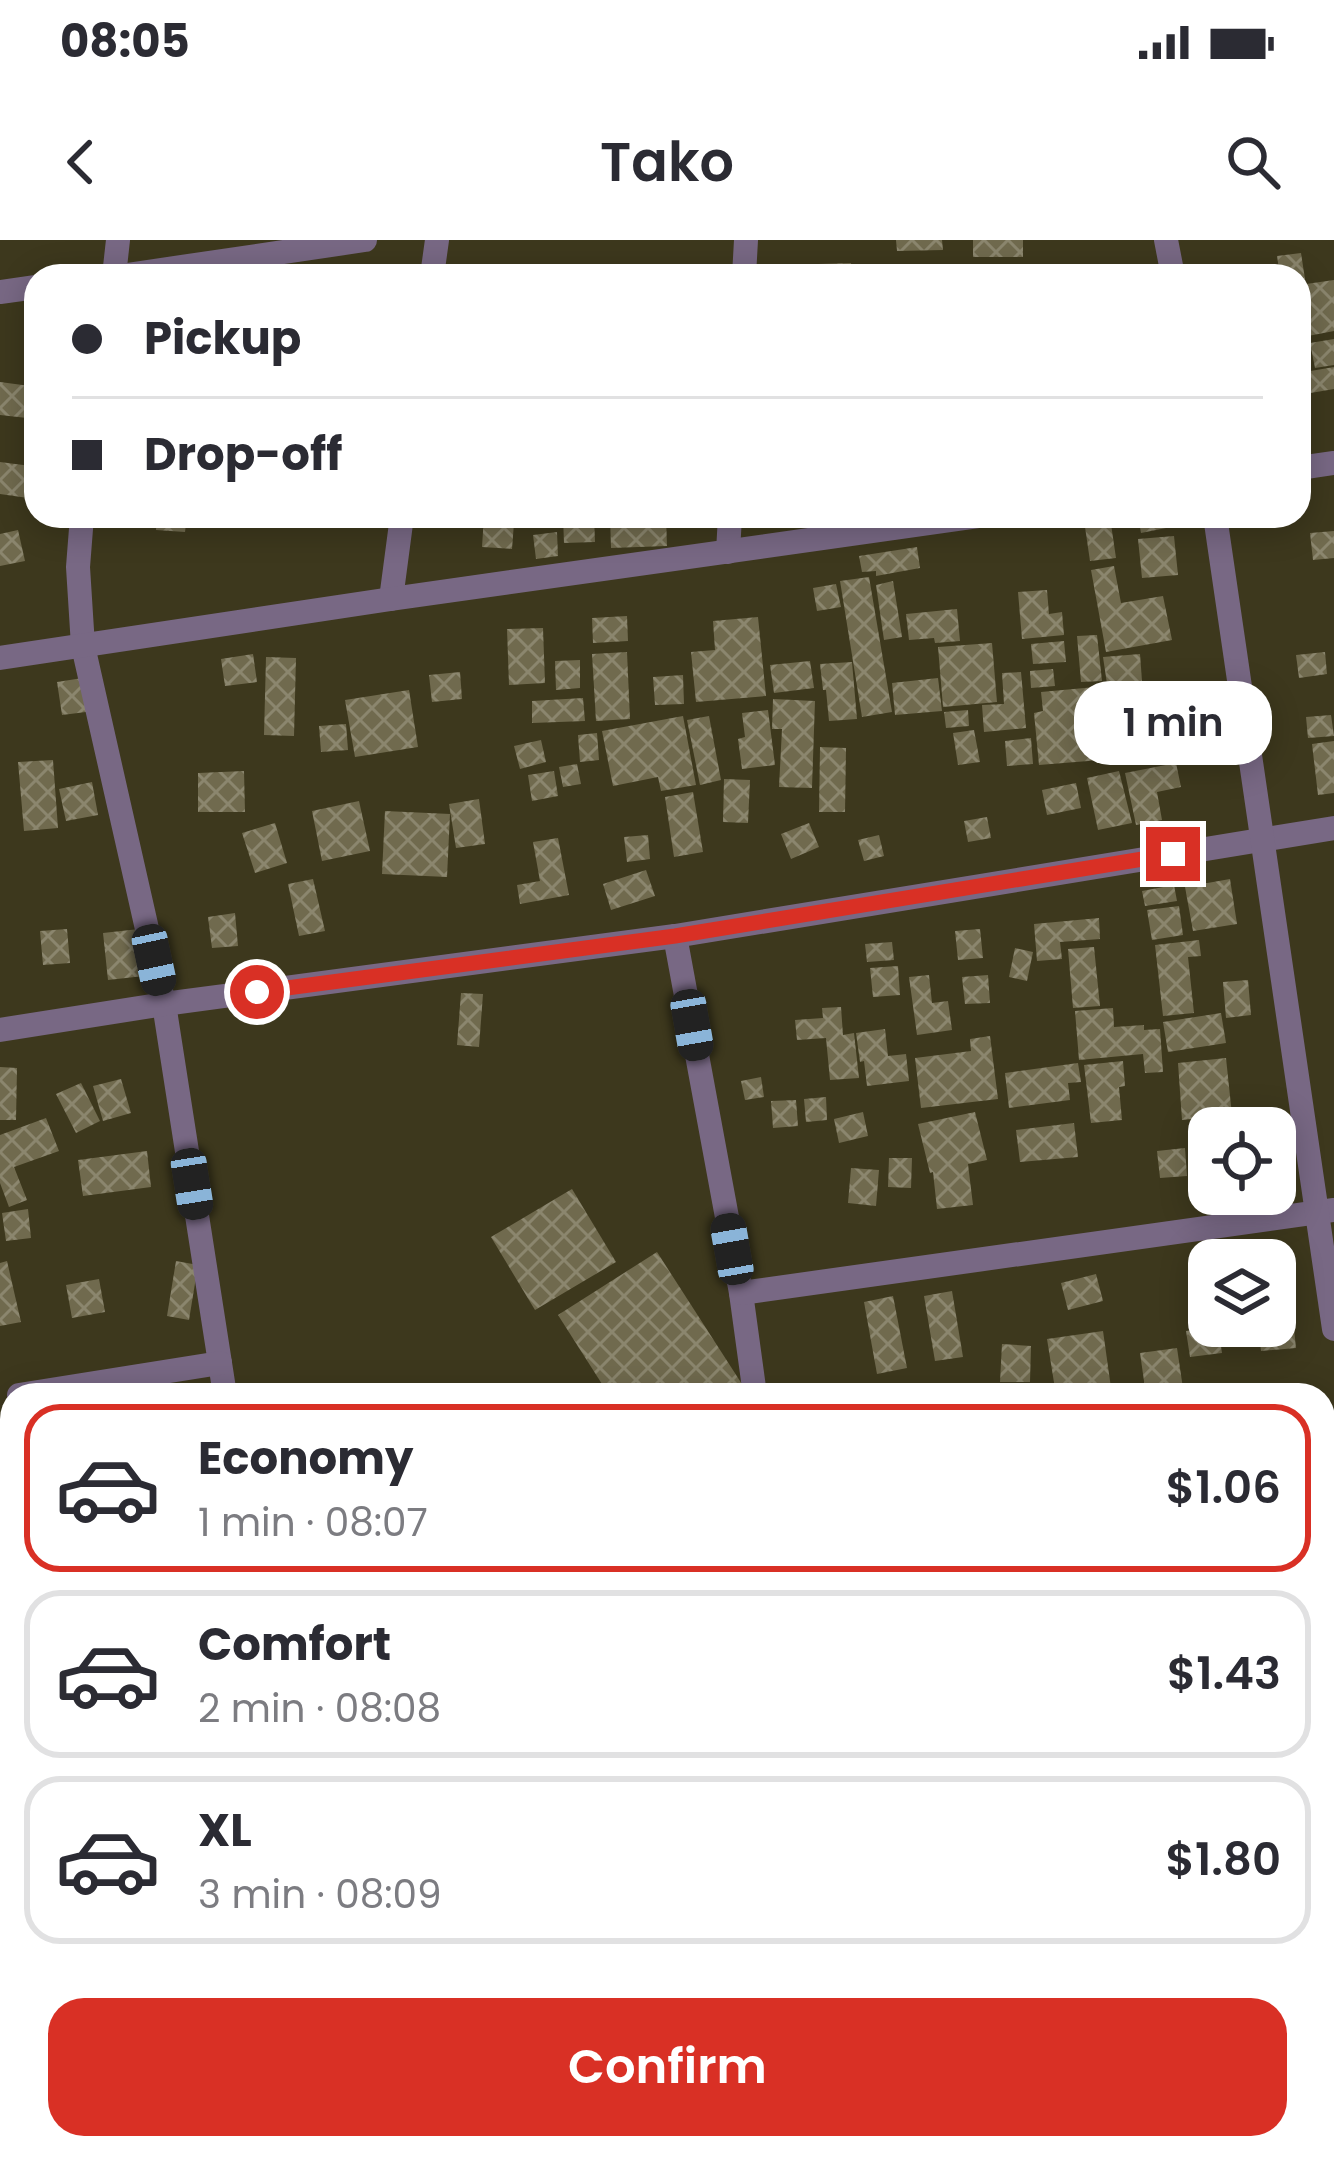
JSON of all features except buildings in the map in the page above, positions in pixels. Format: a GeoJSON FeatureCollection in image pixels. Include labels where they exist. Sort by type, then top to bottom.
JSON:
{"type":"FeatureCollection","features":[{"type":"Feature","properties":{"kind":"street"},"geometry":{"type":"LineString","coordinates":[[200,264],[365,240]]}},
{"type":"Feature","properties":{"kind":"street"},"geometry":{"type":"LineString","coordinates":[[81,528],[78,567],[83,646],[164,1004],[223,1383]]}},
{"type":"Feature","properties":{"kind":"street"},"geometry":{"type":"LineString","coordinates":[[391,599],[400,528]]}},
{"type":"Feature","properties":{"kind":"street"},"geometry":{"type":"LineString","coordinates":[[728,552],[729,528]]}},
{"type":"Feature","properties":{"kind":"street"},"geometry":{"type":"LineString","coordinates":[[0,658],[895,528]]}},
{"type":"Feature","properties":{"kind":"street"},"geometry":{"type":"LineString","coordinates":[[1217,528],[1325,1211],[1334,1329]]}},
{"type":"Feature","properties":{"kind":"street"},"geometry":{"type":"LineString","coordinates":[[0,1030],[675,936],[1334,827]]}},
{"type":"Feature","properties":{"kind":"street"},"geometry":{"type":"LineString","coordinates":[[675,936],[753,1383]]}},
{"type":"Feature","properties":{"kind":"street"},"geometry":{"type":"LineString","coordinates":[[740,1293],[1325,1211]]}},
{"type":"Feature","properties":{"kind":"street"},"geometry":{"type":"LineString","coordinates":[[96,1383],[220,1363]]}},
{"type":"Feature","properties":{"kind":"route"},"geometry":{"type":"LineString","coordinates":[[257,992],[675,936],[1173,854]]}}]}
